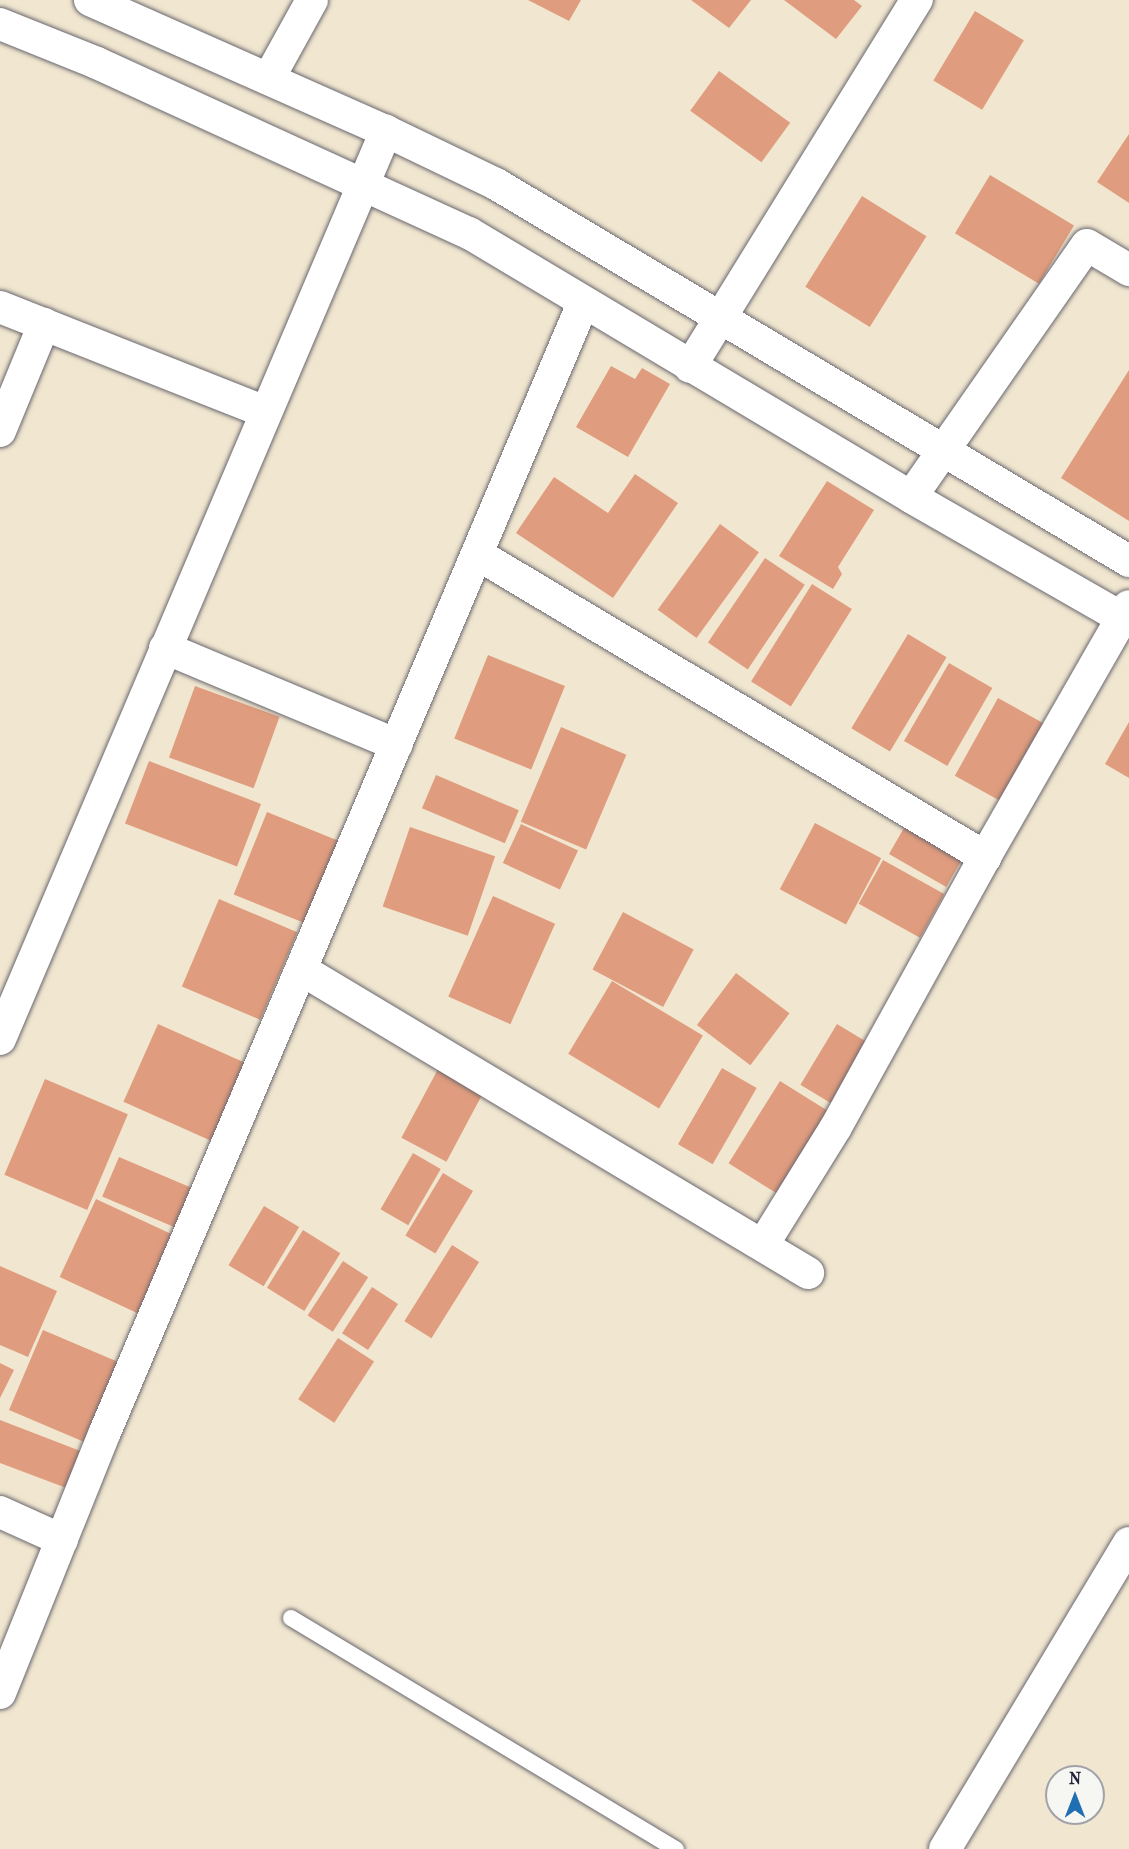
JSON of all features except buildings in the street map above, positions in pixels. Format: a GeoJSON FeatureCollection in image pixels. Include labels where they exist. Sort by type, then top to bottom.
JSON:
{"type":"FeatureCollection","features":[{"type":"Feature","properties":{"kind":"street"},"geometry":{"type":"LineString","coordinates":[[90,0],[386,131],[496,184],[719,320],[1129,561]]}},
{"type":"Feature","properties":{"kind":"street"},"geometry":{"type":"LineString","coordinates":[[269,78],[312,0]]}},
{"type":"Feature","properties":{"kind":"street"},"geometry":{"type":"LineString","coordinates":[[690,367],[917,0]]}},
{"type":"Feature","properties":{"kind":"street"},"geometry":{"type":"LineString","coordinates":[[0,24],[98,63],[363,181],[469,233],[911,498],[1125,612],[985,857],[836,1127],[764,1243]]}},
{"type":"Feature","properties":{"kind":"street"},"geometry":{"type":"LineString","coordinates":[[0,1039],[11,980],[165,648],[386,131]]}},
{"type":"Feature","properties":{"kind":"street"},"geometry":{"type":"LineString","coordinates":[[911,498],[1087,245],[1129,270]]}},
{"type":"Feature","properties":{"kind":"street"},"geometry":{"type":"LineString","coordinates":[[0,1693],[62,1540],[583,303]]}},
{"type":"Feature","properties":{"kind":"street"},"geometry":{"type":"LineString","coordinates":[[0,307],[265,412]]}},
{"type":"Feature","properties":{"kind":"street"},"geometry":{"type":"LineString","coordinates":[[0,431],[44,324]]}},
{"type":"Feature","properties":{"kind":"street"},"geometry":{"type":"LineString","coordinates":[[477,554],[985,857]]}},
{"type":"Feature","properties":{"kind":"street"},"geometry":{"type":"LineString","coordinates":[[165,648],[397,745]]}},
{"type":"Feature","properties":{"kind":"street"},"geometry":{"type":"LineString","coordinates":[[302,970],[764,1243],[808,1273]]}},
{"type":"Feature","properties":{"kind":"street"},"geometry":{"type":"LineString","coordinates":[[0,1512],[62,1540]]}},
{"type":"Feature","properties":{"kind":"street"},"geometry":{"type":"LineString","coordinates":[[945,1849],[1129,1543]]}},
{"type":"Feature","properties":{"kind":"lane"},"geometry":{"type":"LineString","coordinates":[[291,1618],[676,1849]]}}]}
